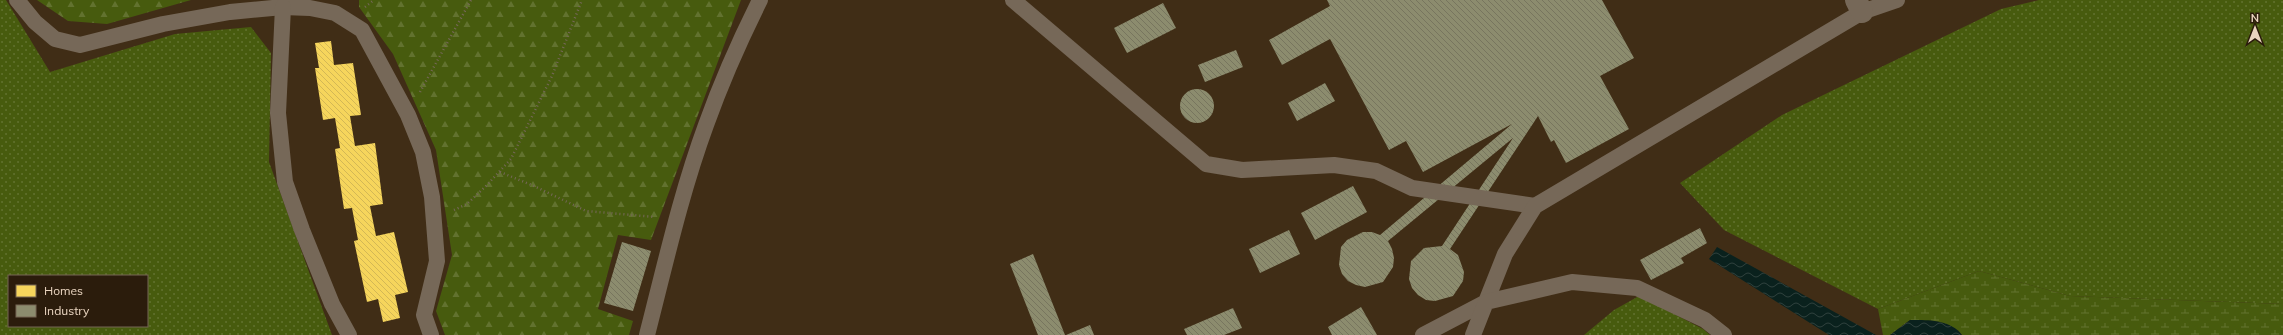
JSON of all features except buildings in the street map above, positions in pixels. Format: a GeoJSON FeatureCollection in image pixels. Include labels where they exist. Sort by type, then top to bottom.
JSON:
{"type":"FeatureCollection","features":[{"type":"Feature","properties":{"kind":"lane"},"geometry":{"type":"LineString","coordinates":[[17,0],[35,22],[55,39],[80,45],[163,24],[230,12],[283,7],[310,8],[335,13],[362,30],[408,114],[423,152],[432,197],[437,261],[424,315],[431,335]]}},
{"type":"Feature","properties":{"kind":"lane"},"geometry":{"type":"LineString","coordinates":[[647,335],[677,220],[705,125],[748,24],[760,0]]}},
{"type":"Feature","properties":{"kind":"lane"},"geometry":{"type":"LineString","coordinates":[[1013,0],[1206,164],[1242,170],[1341,166],[1376,170],[1412,188],[1536,206]]}},
{"type":"Feature","properties":{"kind":"lane"},"geometry":{"type":"LineString","coordinates":[[1473,335],[1505,254],[1536,206],[1859,6],[1898,0]]}},
{"type":"Feature","properties":{"kind":"lane"},"geometry":{"type":"LineString","coordinates":[[283,7],[278,113],[285,182],[302,230],[332,304],[349,335]]}},
{"type":"Feature","properties":{"kind":"lane"},"geometry":{"type":"LineString","coordinates":[[1423,335],[1486,302],[1572,282],[1637,288],[1705,320],[1724,335]]}},
{"type":"Feature","properties":{"kind":"path"},"geometry":{"type":"LineString","coordinates":[[408,114],[471,0]]}},
{"type":"Feature","properties":{"kind":"path"},"geometry":{"type":"LineString","coordinates":[[434,220],[467,204],[500,172],[514,154],[552,76],[582,0]]}},
{"type":"Feature","properties":{"kind":"path"},"geometry":{"type":"LineString","coordinates":[[500,172],[534,186],[586,211],[618,212],[677,220]]}},
{"type":"Feature","properties":{"kind":"green space"},"geometry":{"type":"Polygon","coordinates":[[[0,0],[6,0],[50,72],[175,34],[251,27],[271,53],[269,162],[332,335],[0,335],[0,0]]]}},
{"type":"Feature","properties":{"kind":"green space"},"geometry":{"type":"Polygon","coordinates":[[[37,0],[191,0],[107,24],[68,21],[37,0]]]}},
{"type":"Feature","properties":{"kind":"green space"},"geometry":{"type":"Polygon","coordinates":[[[359,0],[741,0],[651,240],[618,235],[598,309],[633,321],[629,335],[445,335],[436,311],[452,255],[436,150],[393,54],[359,7],[359,0]]]}},
{"type":"Feature","properties":{"kind":"green space"},"geometry":{"type":"Polygon","coordinates":[[[2039,0],[2283,0],[2283,304],[2070,296],[1979,271],[1878,309],[1724,230],[1680,183],[1782,115],[2001,9],[2039,0]]]}},
{"type":"Feature","properties":{"kind":"green space"},"geometry":{"type":"Polygon","coordinates":[[[1979,271],[2070,296],[2283,304],[2283,335],[1962,335],[1958,330],[1910,320],[1890,335],[1883,335],[1878,309],[1979,271]]]}},
{"type":"Feature","properties":{"kind":"green space"},"geometry":{"type":"Polygon","coordinates":[[[1639,296],[1703,329],[1710,335],[1584,335],[1614,310],[1639,296]]]}},
{"type":"Feature","properties":{"kind":"water"},"geometry":{"type":"Polygon","coordinates":[[[1717,247],[1876,335],[1829,335],[1709,259],[1717,247]]]}},
{"type":"Feature","properties":{"kind":"water"},"geometry":{"type":"Polygon","coordinates":[[[1910,320],[1945,323],[1957,330],[1962,335],[1890,335],[1910,320]]]}}]}
